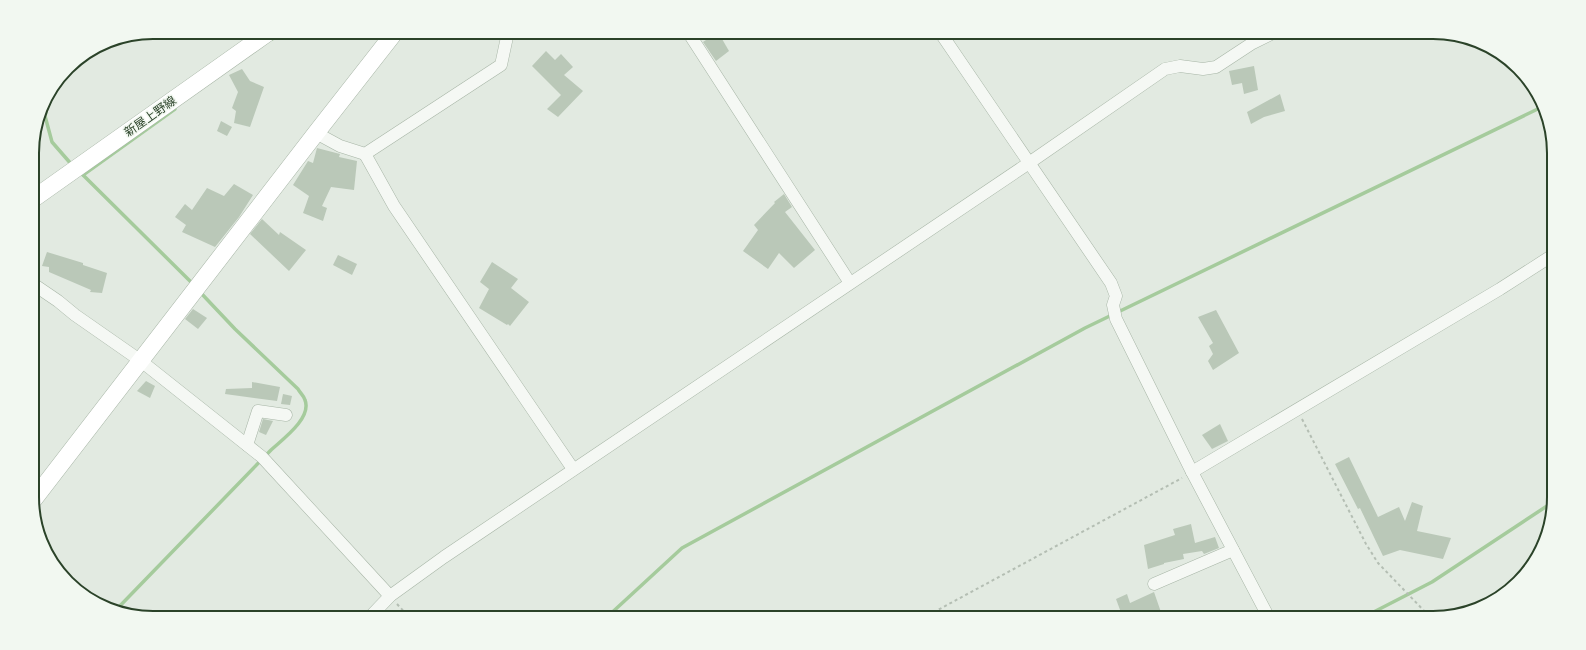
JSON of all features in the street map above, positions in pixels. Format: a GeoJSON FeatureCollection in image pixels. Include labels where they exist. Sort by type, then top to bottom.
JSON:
{"type":"FeatureCollection","features":[{"type":"Feature","properties":{"kind":"street","name":"新屋上野線"},"geometry":{"type":"LineString","coordinates":[[39,196],[259,39]]}},
{"type":"Feature","properties":{"kind":"street"},"geometry":{"type":"LineString","coordinates":[[39,492],[390,39]]}},
{"type":"Feature","properties":{"kind":"street"},"geometry":{"type":"LineString","coordinates":[[365,154],[501,65],[505,39]]}},
{"type":"Feature","properties":{"kind":"street"},"geometry":{"type":"LineString","coordinates":[[693,39],[850,283]]}},
{"type":"Feature","properties":{"kind":"street"},"geometry":{"type":"LineString","coordinates":[[945,39],[1111,282],[1116,296],[1113,305],[1116,319],[1192,472],[1265,611]]}},
{"type":"Feature","properties":{"kind":"street"},"geometry":{"type":"LineString","coordinates":[[376,611],[390,596],[444,557],[1029,163],[1165,69],[1180,66],[1203,69],[1216,67],[1250,44],[1260,39]]}},
{"type":"Feature","properties":{"kind":"street"},"geometry":{"type":"LineString","coordinates":[[316,133],[340,146],[365,154],[394,206],[573,470]]}},
{"type":"Feature","properties":{"kind":"street"},"geometry":{"type":"LineString","coordinates":[[1192,472],[1500,289],[1547,259]]}},
{"type":"Feature","properties":{"kind":"street"},"geometry":{"type":"LineString","coordinates":[[39,288],[141,361],[262,457],[390,596]]}},
{"type":"Feature","properties":{"kind":"street"},"geometry":{"type":"LineString","coordinates":[[247,445],[258,411],[286,415]]}},
{"type":"Feature","properties":{"kind":"street"},"geometry":{"type":"LineString","coordinates":[[1154,584],[1233,550]]}},
{"type":"Feature","properties":{"kind":"path"},"geometry":{"type":"LineString","coordinates":[[1297,409],[1366,544],[1378,563],[1424,611]]}},
{"type":"Feature","properties":{"kind":"path"},"geometry":{"type":"LineString","coordinates":[[936,611],[1192,472]]}},
{"type":"Feature","properties":{"kind":"path"},"geometry":{"type":"LineString","coordinates":[[390,596],[404,611]]}},
{"type":"Feature","properties":{"kind":"building"},"geometry":{"type":"Polygon","coordinates":[[[708,39],[722,39],[729,51],[716,61],[703,42],[708,39]]]}},
{"type":"Feature","properties":{"kind":"building"},"geometry":{"type":"Polygon","coordinates":[[[546,51],[555,60],[561,54],[573,67],[564,75],[583,91],[558,117],[547,109],[561,95],[532,66],[546,51]]]}},
{"type":"Feature","properties":{"kind":"building"},"geometry":{"type":"Polygon","coordinates":[[[1254,66],[1258,90],[1244,94],[1242,83],[1232,85],[1229,71],[1254,66]]]}},
{"type":"Feature","properties":{"kind":"building"},"geometry":{"type":"Polygon","coordinates":[[[242,69],[250,81],[264,87],[250,127],[234,123],[236,111],[232,108],[238,92],[229,75],[242,69]]]}},
{"type":"Feature","properties":{"kind":"building"},"geometry":{"type":"Polygon","coordinates":[[[1280,94],[1285,111],[1264,117],[1251,124],[1247,112],[1280,94]]]}},
{"type":"Feature","properties":{"kind":"building"},"geometry":{"type":"Polygon","coordinates":[[[221,121],[232,127],[227,136],[217,131],[221,121]]]}},
{"type":"Feature","properties":{"kind":"building"},"geometry":{"type":"Polygon","coordinates":[[[317,148],[340,154],[339,157],[357,161],[354,190],[331,187],[322,206],[327,208],[323,221],[303,213],[309,196],[293,185],[308,161],[313,163],[317,148]]]}},
{"type":"Feature","properties":{"kind":"building"},"geometry":{"type":"Polygon","coordinates":[[[234,184],[253,195],[239,217],[215,247],[182,232],[186,225],[175,217],[185,204],[192,210],[207,188],[224,196],[234,184]]]}},
{"type":"Feature","properties":{"kind":"building"},"geometry":{"type":"Polygon","coordinates":[[[784,194],[792,207],[785,212],[815,250],[794,268],[779,253],[768,269],[743,251],[758,230],[754,225],[775,203],[774,202],[784,194]]]}},
{"type":"Feature","properties":{"kind":"building"},"geometry":{"type":"Polygon","coordinates":[[[262,219],[279,235],[280,232],[306,250],[289,271],[250,234],[262,219]]]}},
{"type":"Feature","properties":{"kind":"building"},"geometry":{"type":"Polygon","coordinates":[[[47,252],[83,263],[83,265],[107,273],[102,293],[90,292],[91,290],[49,272],[49,267],[42,266],[47,252]]]}},
{"type":"Feature","properties":{"kind":"building"},"geometry":{"type":"Polygon","coordinates":[[[338,255],[357,264],[352,275],[333,265],[338,255]]]}},
{"type":"Feature","properties":{"kind":"building"},"geometry":{"type":"Polygon","coordinates":[[[492,262],[518,279],[511,288],[529,302],[510,326],[479,308],[489,289],[480,282],[492,262]]]}},
{"type":"Feature","properties":{"kind":"building"},"geometry":{"type":"Polygon","coordinates":[[[193,309],[207,318],[198,329],[185,319],[193,309]]]}},
{"type":"Feature","properties":{"kind":"building"},"geometry":{"type":"Polygon","coordinates":[[[1216,310],[1239,353],[1213,370],[1208,361],[1213,354],[1209,346],[1213,343],[1198,317],[1216,310]]]}},
{"type":"Feature","properties":{"kind":"building"},"geometry":{"type":"Polygon","coordinates":[[[146,381],[155,386],[150,398],[137,391],[146,381]]]}},
{"type":"Feature","properties":{"kind":"building"},"geometry":{"type":"Polygon","coordinates":[[[252,382],[280,387],[277,401],[225,394],[226,389],[252,388],[252,382]]]}},
{"type":"Feature","properties":{"kind":"building"},"geometry":{"type":"Polygon","coordinates":[[[283,394],[292,396],[290,405],[281,404],[283,394]]]}},
{"type":"Feature","properties":{"kind":"building"},"geometry":{"type":"Polygon","coordinates":[[[263,419],[273,421],[266,435],[259,432],[263,419]]]}},
{"type":"Feature","properties":{"kind":"building"},"geometry":{"type":"Polygon","coordinates":[[[1220,424],[1228,441],[1212,449],[1202,435],[1220,424]]]}},
{"type":"Feature","properties":{"kind":"building"},"geometry":{"type":"Polygon","coordinates":[[[1349,457],[1378,517],[1399,507],[1405,521],[1412,502],[1423,506],[1417,531],[1451,538],[1443,559],[1400,550],[1383,556],[1360,508],[1358,509],[1335,464],[1349,457]]]}},
{"type":"Feature","properties":{"kind":"building"},"geometry":{"type":"Polygon","coordinates":[[[1191,524],[1195,543],[1215,537],[1219,548],[1204,554],[1202,551],[1183,554],[1184,559],[1164,563],[1148,569],[1144,545],[1175,535],[1173,529],[1191,524]]]}},
{"type":"Feature","properties":{"kind":"building"},"geometry":{"type":"Polygon","coordinates":[[[1154,592],[1161,611],[1120,611],[1116,599],[1127,594],[1130,603],[1154,592]]]}},
{"type":"Feature","properties":{"kind":"waterway"},"geometry":{"type":"LineString","coordinates":[[83,175],[175,109]]}},
{"type":"Feature","properties":{"kind":"waterway"},"geometry":{"type":"LineString","coordinates":[[614,611],[682,548],[1085,328],[1538,109]]}},
{"type":"Feature","properties":{"kind":"waterway"},"geometry":{"type":"LineString","coordinates":[[45,117],[52,142],[72,165]]}},
{"type":"Feature","properties":{"kind":"waterway"},"geometry":{"type":"LineString","coordinates":[[80,172],[193,284]]}},
{"type":"Feature","properties":{"kind":"waterway"},"geometry":{"type":"LineString","coordinates":[[120,606],[271,450],[295,428],[304,414],[306,407],[304,397],[298,389],[235,329],[200,292]]}},
{"type":"Feature","properties":{"kind":"waterway"},"geometry":{"type":"LineString","coordinates":[[1376,611],[1432,582],[1546,506]]}}]}
